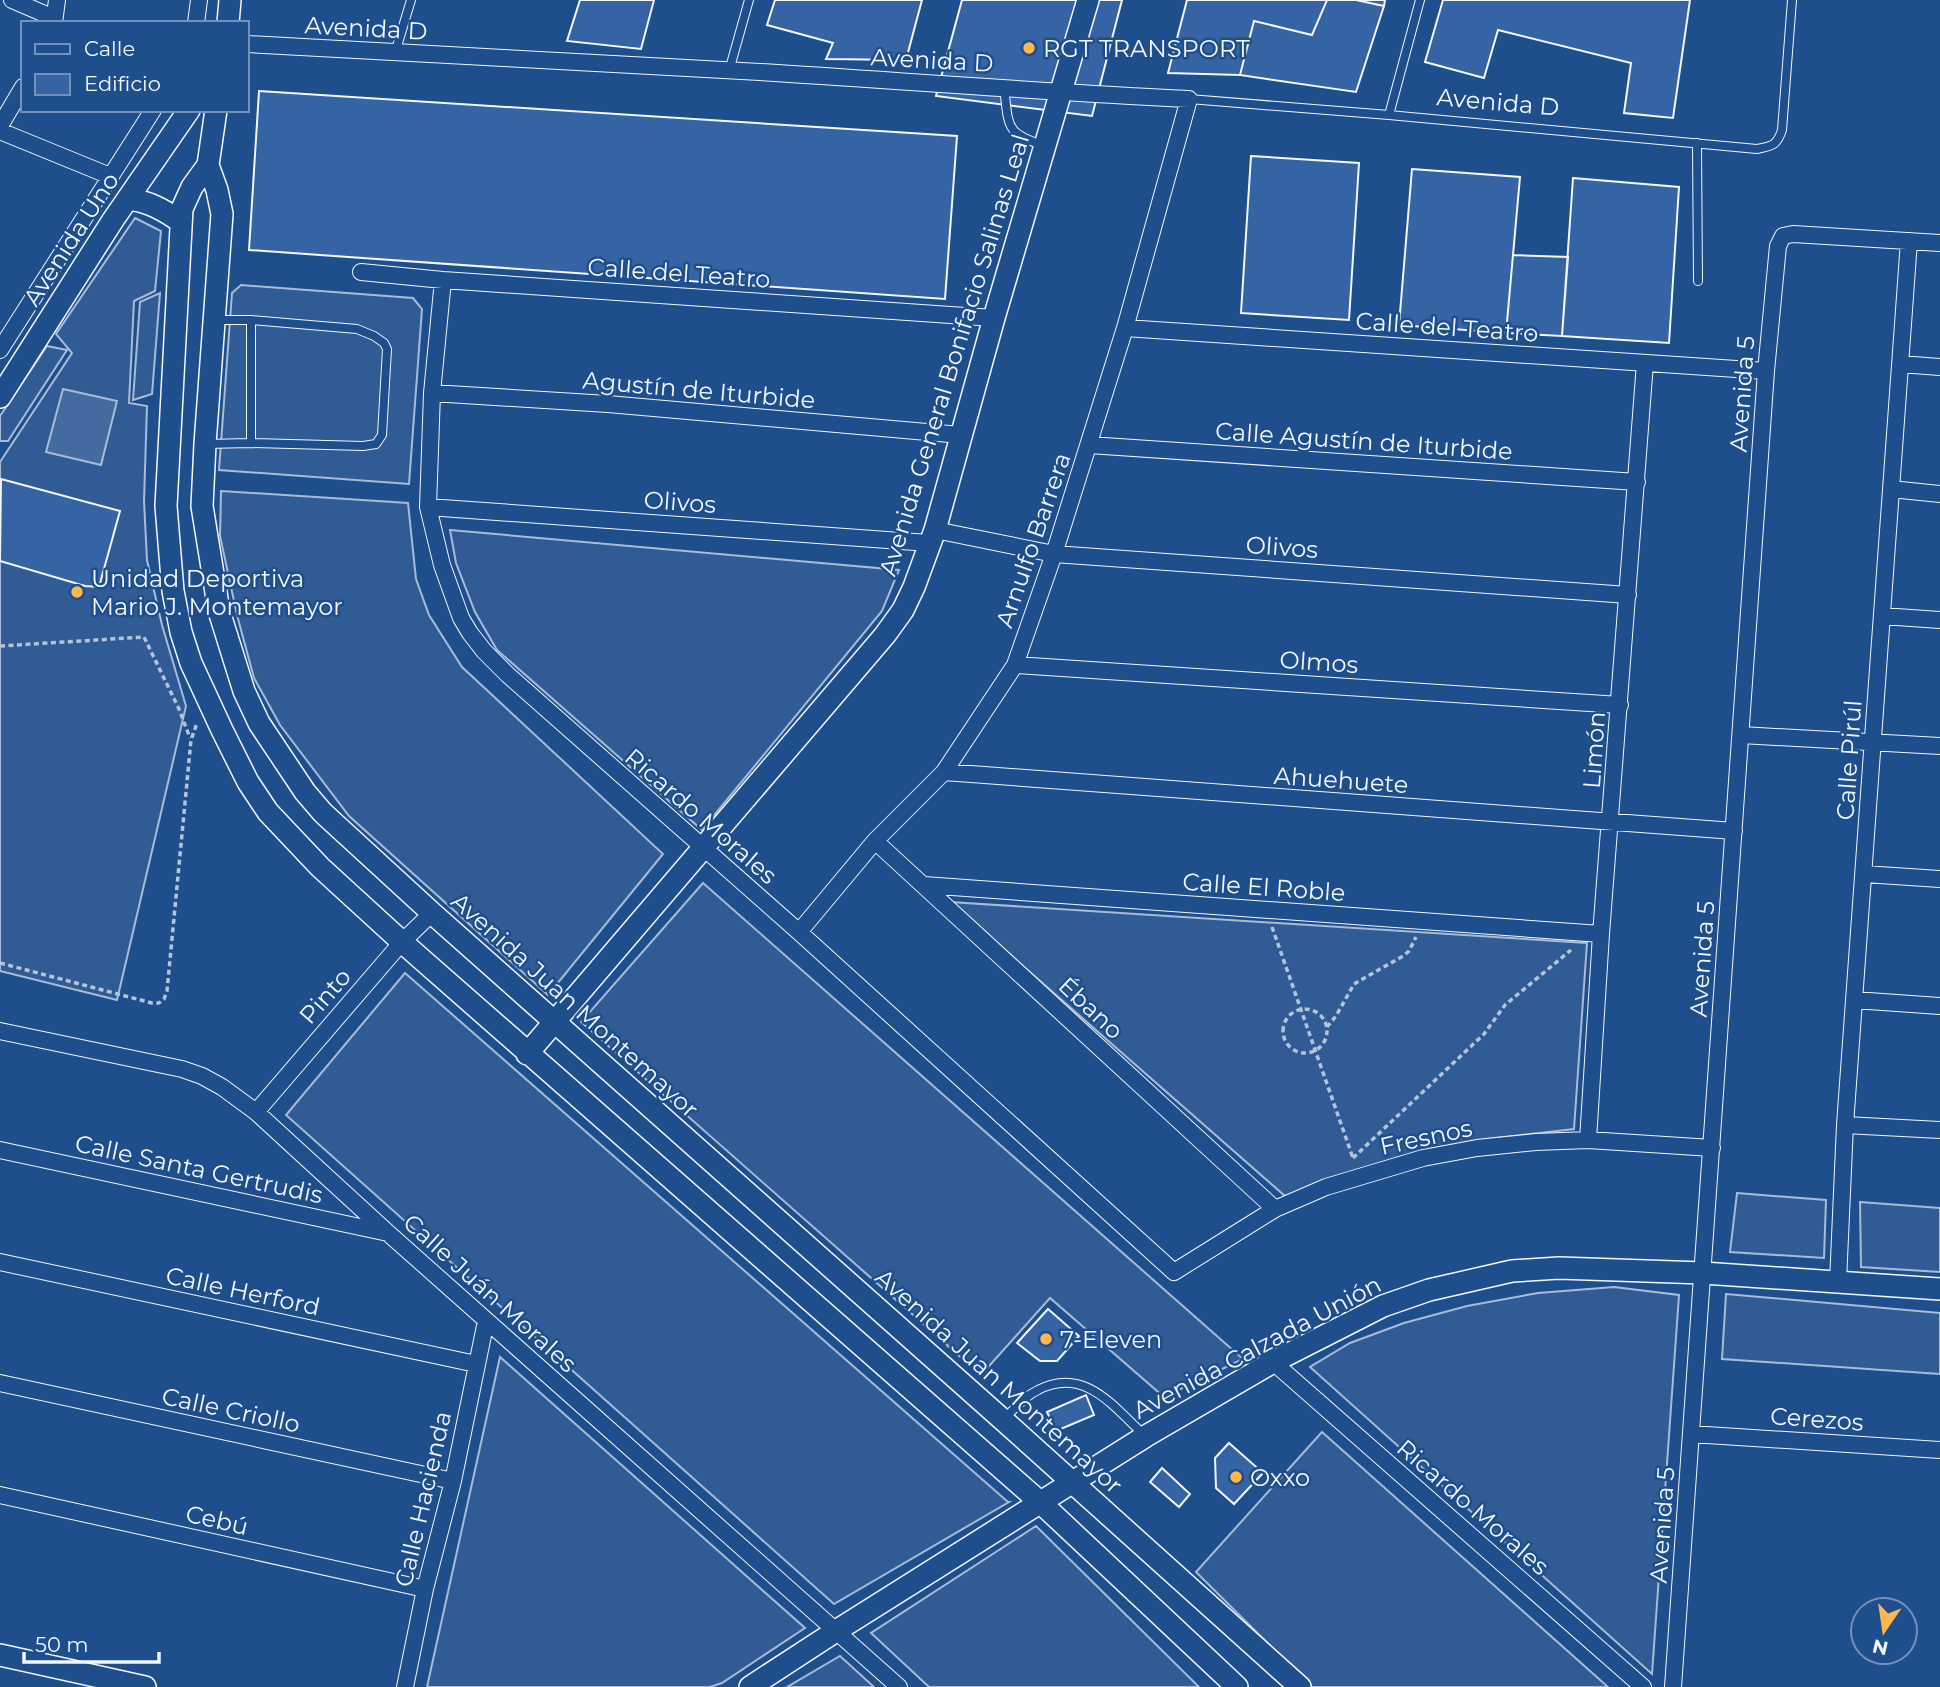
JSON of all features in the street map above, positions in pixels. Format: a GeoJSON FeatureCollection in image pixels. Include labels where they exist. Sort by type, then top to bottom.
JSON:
{"type":"FeatureCollection","features":[{"type":"Feature","properties":{"kind":"street"},"geometry":{"type":"LineString","coordinates":[[12,0],[54,20],[57,0]]}},
{"type":"Feature","properties":{"kind":"street"},"geometry":{"type":"LineString","coordinates":[[196,21],[199,0]]}},
{"type":"Feature","properties":{"kind":"street"},"geometry":{"type":"LineString","coordinates":[[228,21],[230,0]]}},
{"type":"Feature","properties":{"kind":"street","name":"Avenida General Bonifacio Salinas Leal"},"geometry":{"type":"LineString","coordinates":[[527,1054],[885,635],[903,610],[932,536],[993,318],[1088,0]]}},
{"type":"Feature","properties":{"kind":"street","name":"Avenida D"},"geometry":{"type":"LineString","coordinates":[[248,44],[1189,99]]}},
{"type":"Feature","properties":{"kind":"street"},"geometry":{"type":"LineString","coordinates":[[0,126],[21,90]]}},
{"type":"Feature","properties":{"kind":"street","name":"Arnulfo Barrera"},"geometry":{"type":"LineString","coordinates":[[799,932],[876,841],[944,772],[1015,665],[1054,554],[1125,328],[1189,99]]}},
{"type":"Feature","properties":{"kind":"street","name":"Avenida Uno"},"geometry":{"type":"LineString","coordinates":[[0,350],[152,112]]}},
{"type":"Feature","properties":{"kind":"street","name":"Avenida Uno"},"geometry":{"type":"LineString","coordinates":[[0,397],[188,112]]}},
{"type":"Feature","properties":{"kind":"street","name":"Avenida Juan Montemayor"},"geometry":{"type":"LineString","coordinates":[[216,112],[208,165],[192,187],[182,209],[166,506],[173,592],[181,632],[206,698],[248,782],[268,812],[320,867],[527,1054],[1041,1503],[1237,1687]]}},
{"type":"Feature","properties":{"kind":"street"},"geometry":{"type":"LineString","coordinates":[[0,131],[110,176]]}},
{"type":"Feature","properties":{"kind":"street","name":"Avenida Juan Montemayor"},"geometry":{"type":"LineString","coordinates":[[208,165],[218,190],[222,214],[202,506],[222,620],[244,691],[259,723],[290,772],[323,813],[432,913],[1300,1687]]}},
{"type":"Feature","properties":{"kind":"street"},"geometry":{"type":"LineString","coordinates":[[128,199],[143,200],[181,222]]}},
{"type":"Feature","properties":{"kind":"street","name":"Avenida 5"},"geometry":{"type":"LineString","coordinates":[[1674,1687],[1766,371],[1778,246],[1783,236],[1793,233],[1909,241]]}},
{"type":"Feature","properties":{"kind":"street"},"geometry":{"type":"LineString","coordinates":[[1909,241],[1940,243]]}},
{"type":"Feature","properties":{"kind":"street","name":"Calle Pirúl"},"geometry":{"type":"LineString","coordinates":[[1838,1282],[1854,1000],[1909,241]]}},
{"type":"Feature","properties":{"kind":"street","name":"Calle del Teatro"},"geometry":{"type":"LineString","coordinates":[[361,272],[993,318]]}},
{"type":"Feature","properties":{"kind":"street","name":"Ricardo Morales"},"geometry":{"type":"LineString","coordinates":[[443,280],[432,393],[428,508],[450,593],[470,634],[508,676],[799,932],[1174,1272]]}},
{"type":"Feature","properties":{"kind":"street","name":"Calle del Teatro"},"geometry":{"type":"LineString","coordinates":[[1125,328],[1766,371]]}},
{"type":"Feature","properties":{"kind":"street","name":"Limón"},"geometry":{"type":"LineString","coordinates":[[1588,1140],[1596,934],[1611,823],[1645,363]]}},
{"type":"Feature","properties":{"kind":"street"},"geometry":{"type":"LineString","coordinates":[[1900,364],[1940,367]]}},
{"type":"Feature","properties":{"kind":"street","name":"Agustín de Iturbide"},"geometry":{"type":"LineString","coordinates":[[432,393],[608,404],[961,435]]}},
{"type":"Feature","properties":{"kind":"street","name":"Calle Agustín de Iturbide"},"geometry":{"type":"LineString","coordinates":[[1089,445],[1637,482]]}},
{"type":"Feature","properties":{"kind":"street"},"geometry":{"type":"LineString","coordinates":[[1891,489],[1940,494]]}},
{"type":"Feature","properties":{"kind":"street"},"geometry":{"type":"LineString","coordinates":[[166,506],[202,506]]}},
{"type":"Feature","properties":{"kind":"street","name":"Olivos"},"geometry":{"type":"LineString","coordinates":[[428,508],[932,536],[1054,554],[1628,595]]}},
{"type":"Feature","properties":{"kind":"street"},"geometry":{"type":"LineString","coordinates":[[1882,616],[1940,620]]}},
{"type":"Feature","properties":{"kind":"street","name":"Olmos"},"geometry":{"type":"LineString","coordinates":[[1015,665],[1620,705]]}},
{"type":"Feature","properties":{"kind":"street"},"geometry":{"type":"LineString","coordinates":[[1741,735],[1940,746]]}},
{"type":"Feature","properties":{"kind":"street","name":"Ahuehuete"},"geometry":{"type":"LineString","coordinates":[[944,772],[1734,831]]}},
{"type":"Feature","properties":{"kind":"street","name":"Ébano"},"geometry":{"type":"LineString","coordinates":[[876,841],[1275,1209]]}},
{"type":"Feature","properties":{"kind":"street"},"geometry":{"type":"LineString","coordinates":[[1864,874],[1940,879]]}},
{"type":"Feature","properties":{"kind":"street","name":"Calle El Roble"},"geometry":{"type":"LineString","coordinates":[[924,885],[1596,934]]}},
{"type":"Feature","properties":{"kind":"street","name":"Pinto"},"geometry":{"type":"LineString","coordinates":[[256,1112],[402,942],[432,913]]}},
{"type":"Feature","properties":{"kind":"street"},"geometry":{"type":"LineString","coordinates":[[1854,1000],[1940,1006]]}},
{"type":"Feature","properties":{"kind":"street","name":"Calle Juán Morales"},"geometry":{"type":"LineString","coordinates":[[0,1031],[183,1069],[222,1087],[256,1112],[486,1321],[899,1687]]}},
{"type":"Feature","properties":{"kind":"street"},"geometry":{"type":"LineString","coordinates":[[1846,1125],[1940,1130]]}},
{"type":"Feature","properties":{"kind":"street","name":"Fresnos"},"geometry":{"type":"LineString","coordinates":[[1174,1272],[1275,1209],[1326,1187],[1423,1158],[1477,1148],[1588,1140],[1712,1148]]}},
{"type":"Feature","properties":{"kind":"street","name":"Calle Santa Gertrudis"},"geometry":{"type":"LineString","coordinates":[[0,1150],[388,1233]]}},
{"type":"Feature","properties":{"kind":"street","name":"Calle Herford"},"geometry":{"type":"LineString","coordinates":[[0,1262],[476,1364]]}},
{"type":"Feature","properties":{"kind":"street","name":"Avenida Calzada Unión"},"geometry":{"type":"LineString","coordinates":[[750,1687],[1146,1436],[1273,1362],[1383,1306],[1429,1290],[1512,1271],[1559,1268],[1703,1273],[1940,1289]]}},
{"type":"Feature","properties":{"kind":"street","name":"Calle Hacienda"},"geometry":{"type":"LineString","coordinates":[[405,1687],[425,1589],[453,1481],[486,1321]]}},
{"type":"Feature","properties":{"kind":"street","name":"Ricardo Morales"},"geometry":{"type":"LineString","coordinates":[[1273,1362],[1643,1687]]}},
{"type":"Feature","properties":{"kind":"street","name":"Calle Criollo"},"geometry":{"type":"LineString","coordinates":[[0,1383],[453,1481]]}},
{"type":"Feature","properties":{"kind":"street","name":"Cerezos"},"geometry":{"type":"LineString","coordinates":[[1692,1434],[1940,1450]]}},
{"type":"Feature","properties":{"kind":"street","name":"Cebú"},"geometry":{"type":"LineString","coordinates":[[0,1495],[425,1589]]}},
{"type":"Feature","properties":{"kind":"street"},"geometry":{"type":"LineString","coordinates":[[0,1656],[145,1687]]}},
{"type":"Feature","properties":{"kind":"lane"},"geometry":{"type":"LineString","coordinates":[[395,53],[411,0]]}},
{"type":"Feature","properties":{"kind":"lane"},"geometry":{"type":"LineString","coordinates":[[729,71],[749,0]]}},
{"type":"Feature","properties":{"kind":"lane"},"geometry":{"type":"LineString","coordinates":[[1389,115],[1420,0]]}},
{"type":"Feature","properties":{"kind":"lane","name":"Avenida D"},"geometry":{"type":"LineString","coordinates":[[1189,99],[1757,149],[1771,146],[1779,140],[1782,130],[1792,0]]}},
{"type":"Feature","properties":{"kind":"lane"},"geometry":{"type":"LineString","coordinates":[[1004,87],[1008,121],[1013,130],[1018,136],[1045,146]]}},
{"type":"Feature","properties":{"kind":"lane"},"geometry":{"type":"LineString","coordinates":[[1697,143],[1698,281]]}},
{"type":"Feature","properties":{"kind":"lane"},"geometry":{"type":"LineString","coordinates":[[205,444],[363,446],[376,444],[382,435],[387,349],[374,336],[357,329],[251,320],[215,320]]}},
{"type":"Feature","properties":{"kind":"lane"},"geometry":{"type":"LineString","coordinates":[[251,320],[251,443]]}},
{"type":"Feature","properties":{"kind":"lane"},"geometry":{"type":"LineString","coordinates":[[1003,1420],[1037,1390],[1056,1383],[1074,1382],[1103,1396],[1146,1436]]}},
{"type":"Feature","properties":{"kind":"path"},"geometry":{"type":"LineString","coordinates":[[0,646],[144,637],[191,740],[167,991],[164,999],[159,1003],[152,1003],[0,962]]}},
{"type":"Feature","properties":{"kind":"path"},"geometry":{"type":"LineString","coordinates":[[1266,910],[1359,1176]]}},
{"type":"Feature","properties":{"kind":"path"},"geometry":{"type":"LineString","coordinates":[[1327,1027],[1354,984],[1409,951],[1423,921]]}},
{"type":"Feature","properties":{"kind":"path"},"geometry":{"type":"LineString","coordinates":[[1353,1158],[1484,1034],[1505,1005],[1596,934]]}},
{"type":"Feature","properties":{"kind":"path"},"geometry":{"type":"LineString","coordinates":[[1301,1009],[1313,1010],[1319,1014],[1327,1027],[1325,1042],[1315,1051],[1306,1054],[1291,1048],[1283,1035],[1286,1020],[1301,1009]]}},
{"type":"Feature","properties":{"kind":"shaded area","name":"Unidad Deportiva Mario J. Montemayor"},"geometry":{"type":"Polygon","coordinates":[[[135,218],[161,231],[155,291],[134,301],[129,403],[147,406],[144,501],[147,560],[162,625],[186,706],[117,1000],[0,971],[0,462],[72,353],[56,334],[135,218]]]}},
{"type":"Feature","properties":{"kind":"shaded area"},"geometry":{"type":"Polygon","coordinates":[[[241,285],[413,298],[422,309],[409,484],[219,470],[232,293],[241,285]]]}},
{"type":"Feature","properties":{"kind":"shaded area"},"geometry":{"type":"Polygon","coordinates":[[[160,293],[152,394],[133,400],[140,302],[160,293]]]}},
{"type":"Feature","properties":{"kind":"shaded area"},"geometry":{"type":"Polygon","coordinates":[[[47,346],[67,350],[8,441],[0,441],[0,416],[47,346]]]}},
{"type":"Feature","properties":{"kind":"shaded area"},"geometry":{"type":"Polygon","coordinates":[[[63,389],[117,401],[101,465],[46,452],[63,389]]]}},
{"type":"Feature","properties":{"kind":"shaded area"},"geometry":{"type":"Polygon","coordinates":[[[221,491],[408,503],[416,579],[429,615],[462,667],[663,854],[548,995],[349,816],[280,725],[254,678],[237,615],[220,536],[221,491]]]}},
{"type":"Feature","properties":{"kind":"shaded area"},"geometry":{"type":"Polygon","coordinates":[[[450,530],[899,570],[882,611],[702,830],[497,650],[475,612],[456,563],[450,530]]]}},
{"type":"Feature","properties":{"kind":"shaded area"},"geometry":{"type":"Polygon","coordinates":[[[703,883],[1243,1359],[1164,1397],[1050,1298],[981,1375],[581,1022],[703,883]]]}},
{"type":"Feature","properties":{"kind":"shaded area"},"geometry":{"type":"Polygon","coordinates":[[[950,902],[1587,943],[1574,1129],[1486,1139],[1400,1157],[1285,1196],[950,902]]]}},
{"type":"Feature","properties":{"kind":"shaded area"},"geometry":{"type":"Polygon","coordinates":[[[405,973],[1009,1502],[834,1604],[286,1115],[405,973]]]}},
{"type":"Feature","properties":{"kind":"shaded area"},"geometry":{"type":"Polygon","coordinates":[[[1737,1193],[1826,1200],[1824,1258],[1730,1252],[1737,1193]]]}},
{"type":"Feature","properties":{"kind":"shaded area"},"geometry":{"type":"Polygon","coordinates":[[[1860,1202],[1940,1208],[1940,1272],[1861,1267],[1860,1202]]]}},
{"type":"Feature","properties":{"kind":"shaded area"},"geometry":{"type":"Polygon","coordinates":[[[1614,1287],[1679,1295],[1652,1674],[1310,1367],[1350,1343],[1404,1323],[1467,1306],[1538,1293],[1614,1287]]]}},
{"type":"Feature","properties":{"kind":"shaded area"},"geometry":{"type":"Polygon","coordinates":[[[1726,1294],[1940,1313],[1940,1374],[1722,1359],[1726,1294]]]}},
{"type":"Feature","properties":{"kind":"shaded area"},"geometry":{"type":"Polygon","coordinates":[[[500,1357],[805,1628],[722,1683],[710,1687],[427,1687],[500,1357]]]}},
{"type":"Feature","properties":{"kind":"shaded area"},"geometry":{"type":"Polygon","coordinates":[[[1322,1432],[1608,1687],[1312,1687],[1196,1572],[1322,1432]]]}},
{"type":"Feature","properties":{"kind":"shaded area"},"geometry":{"type":"Polygon","coordinates":[[[1036,1526],[1199,1687],[929,1687],[871,1633],[1036,1526]]]}},
{"type":"Feature","properties":{"kind":"shaded area"},"geometry":{"type":"Polygon","coordinates":[[[840,1656],[874,1687],[787,1687],[840,1656]]]}},
{"type":"Feature","properties":{"kind":"building"},"geometry":{"type":"Polygon","coordinates":[[[580,0],[654,0],[641,49],[567,41],[580,0]]]}},
{"type":"Feature","properties":{"kind":"building"},"geometry":{"type":"Polygon","coordinates":[[[775,0],[922,0],[906,60],[826,59],[833,43],[767,25],[775,0]]]}},
{"type":"Feature","properties":{"kind":"building","name":"RGT TRANSPORT"},"geometry":{"type":"Polygon","coordinates":[[[962,0],[1122,0],[1092,116],[936,96],[962,0]]]}},
{"type":"Feature","properties":{"kind":"building"},"geometry":{"type":"Polygon","coordinates":[[[1187,0],[1327,0],[1312,35],[1254,21],[1240,75],[1168,73],[1187,0]]]}},
{"type":"Feature","properties":{"kind":"building"},"geometry":{"type":"Polygon","coordinates":[[[1327,0],[1356,0],[1384,6],[1356,92],[1240,75],[1254,21],[1312,35],[1327,0]]]}},
{"type":"Feature","properties":{"kind":"building"},"geometry":{"type":"Polygon","coordinates":[[[1356,0],[1385,0],[1384,6],[1356,0]]]}},
{"type":"Feature","properties":{"kind":"building"},"geometry":{"type":"Polygon","coordinates":[[[1443,0],[1690,0],[1673,118],[1624,113],[1631,63],[1498,30],[1484,78],[1425,62],[1443,0]]]}},
{"type":"Feature","properties":{"kind":"building"},"geometry":{"type":"Polygon","coordinates":[[[259,91],[957,136],[945,299],[249,250],[259,91]]]}},
{"type":"Feature","properties":{"kind":"building"},"geometry":{"type":"Polygon","coordinates":[[[1251,156],[1359,163],[1349,320],[1241,313],[1251,156]]]}},
{"type":"Feature","properties":{"kind":"building"},"geometry":{"type":"Polygon","coordinates":[[[1412,169],[1520,177],[1506,333],[1399,325],[1412,169]]]}},
{"type":"Feature","properties":{"kind":"building"},"geometry":{"type":"Polygon","coordinates":[[[1573,178],[1679,187],[1669,343],[1562,336],[1573,178]]]}},
{"type":"Feature","properties":{"kind":"building"},"geometry":{"type":"Polygon","coordinates":[[[1513,255],[1568,257],[1562,336],[1506,333],[1513,255]]]}},
{"type":"Feature","properties":{"kind":"building"},"geometry":{"type":"Polygon","coordinates":[[[1,479],[120,511],[99,587],[85,586],[0,561],[1,479]]]}},
{"type":"Feature","properties":{"kind":"building"},"geometry":{"type":"Polygon","coordinates":[[[1048,1309],[1079,1336],[1057,1361],[1040,1361],[1017,1343],[1048,1309]]]}},
{"type":"Feature","properties":{"kind":"building","name":"7-Eleven"},"geometry":{"type":"Polygon","coordinates":[[[1086,1395],[1094,1415],[1056,1431],[1047,1412],[1086,1395]]]}},
{"type":"Feature","properties":{"kind":"building"},"geometry":{"type":"Polygon","coordinates":[[[1229,1443],[1263,1473],[1234,1504],[1216,1488],[1215,1458],[1229,1443]]]}},
{"type":"Feature","properties":{"kind":"building"},"geometry":{"type":"Polygon","coordinates":[[[1162,1468],[1190,1494],[1179,1507],[1150,1482],[1162,1468]]]}},
{"type":"Feature","properties":{"kind":"place","name":"RGT TRANSPORT"},"geometry":{"type":"Point","coordinates":[1029,48]}},
{"type":"Feature","properties":{"kind":"place","name":"Unidad Deportiva Mario J. Montemayor"},"geometry":{"type":"Point","coordinates":[77,592]}},
{"type":"Feature","properties":{"kind":"place","name":"7-Eleven"},"geometry":{"type":"Point","coordinates":[1046,1339]}},
{"type":"Feature","properties":{"kind":"place","name":"Oxxo"},"geometry":{"type":"Point","coordinates":[1236,1477]}}]}
